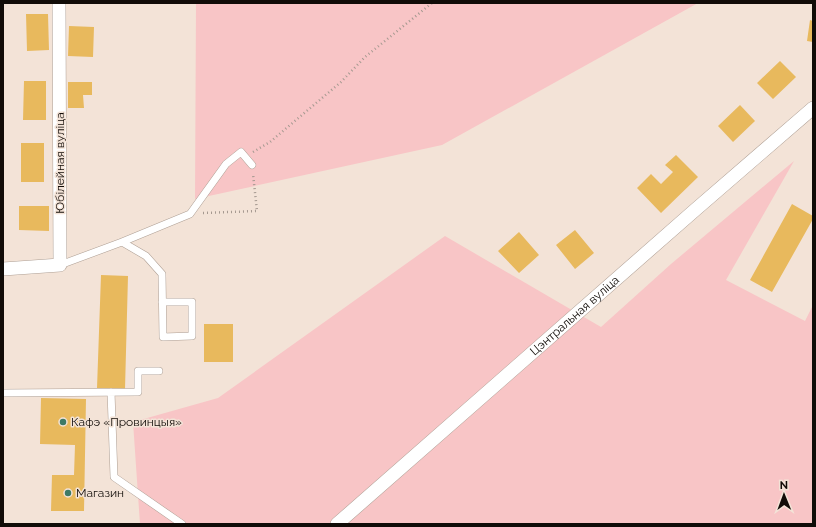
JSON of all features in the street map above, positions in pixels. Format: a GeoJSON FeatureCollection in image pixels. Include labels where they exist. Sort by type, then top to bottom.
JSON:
{"type":"FeatureCollection","features":[{"type":"Feature","properties":{"kind":"street","name":"Юбілейная вуліца"},"geometry":{"type":"LineString","coordinates":[[59,3],[60,265]]}},
{"type":"Feature","properties":{"kind":"street","name":"Цэнтральная вуліца"},"geometry":{"type":"LineString","coordinates":[[337,524],[813,108]]}},
{"type":"Feature","properties":{"kind":"street"},"geometry":{"type":"LineString","coordinates":[[3,269],[60,265]]}},
{"type":"Feature","properties":{"kind":"lane"},"geometry":{"type":"LineString","coordinates":[[60,265],[122,242],[190,214],[226,164],[241,152],[252,165]]}},
{"type":"Feature","properties":{"kind":"lane"},"geometry":{"type":"LineString","coordinates":[[122,242],[146,256],[162,274],[162,302],[163,337],[192,336],[192,302],[162,302]]}},
{"type":"Feature","properties":{"kind":"lane"},"geometry":{"type":"LineString","coordinates":[[3,393],[138,392],[138,371],[159,371]]}},
{"type":"Feature","properties":{"kind":"lane"},"geometry":{"type":"LineString","coordinates":[[111,392],[114,478],[182,524]]}},
{"type":"Feature","properties":{"kind":"path"},"geometry":{"type":"LineString","coordinates":[[190,214],[257,211],[252,152],[270,142],[341,82],[365,57],[432,3]]}},
{"type":"Feature","properties":{"kind":"shaded area"},"geometry":{"type":"Polygon","coordinates":[[[196,3],[698,3],[442,145],[195,199],[196,3]]]}},
{"type":"Feature","properties":{"kind":"shaded area"},"geometry":{"type":"Polygon","coordinates":[[[794,161],[726,280],[805,321],[813,305],[813,524],[140,524],[133,422],[218,398],[445,236],[601,327],[671,264],[794,161]]]}},
{"type":"Feature","properties":{"kind":"building"},"geometry":{"type":"Polygon","coordinates":[[[26,14],[48,14],[49,50],[27,51],[26,14]]]}},
{"type":"Feature","properties":{"kind":"building"},"geometry":{"type":"Polygon","coordinates":[[[810,20],[813,21],[813,42],[807,41],[810,20]]]}},
{"type":"Feature","properties":{"kind":"building"},"geometry":{"type":"Polygon","coordinates":[[[69,26],[94,27],[93,57],[68,56],[69,26]]]}},
{"type":"Feature","properties":{"kind":"building"},"geometry":{"type":"Polygon","coordinates":[[[780,61],[796,77],[773,99],[757,83],[780,61]]]}},
{"type":"Feature","properties":{"kind":"building"},"geometry":{"type":"Polygon","coordinates":[[[24,81],[46,81],[46,120],[23,120],[24,81]]]}},
{"type":"Feature","properties":{"kind":"building"},"geometry":{"type":"Polygon","coordinates":[[[68,82],[92,82],[92,95],[83,95],[84,108],[68,108],[68,82]]]}},
{"type":"Feature","properties":{"kind":"building"},"geometry":{"type":"Polygon","coordinates":[[[740,105],[755,121],[733,142],[718,126],[740,105]]]}},
{"type":"Feature","properties":{"kind":"building"},"geometry":{"type":"Polygon","coordinates":[[[21,143],[44,143],[44,182],[21,182],[21,143]]]}},
{"type":"Feature","properties":{"kind":"building"},"geometry":{"type":"Polygon","coordinates":[[[676,155],[698,177],[661,213],[637,188],[651,174],[661,184],[673,172],[665,165],[676,155]]]}},
{"type":"Feature","properties":{"kind":"building"},"geometry":{"type":"Polygon","coordinates":[[[792,204],[813,216],[813,219],[772,292],[750,280],[792,204]]]}},
{"type":"Feature","properties":{"kind":"building"},"geometry":{"type":"Polygon","coordinates":[[[19,206],[49,206],[49,231],[19,230],[19,206]]]}},
{"type":"Feature","properties":{"kind":"building"},"geometry":{"type":"Polygon","coordinates":[[[575,230],[594,253],[575,269],[556,245],[575,230]]]}},
{"type":"Feature","properties":{"kind":"building"},"geometry":{"type":"Polygon","coordinates":[[[519,232],[539,255],[519,273],[498,251],[519,232]]]}},
{"type":"Feature","properties":{"kind":"building"},"geometry":{"type":"Polygon","coordinates":[[[101,275],[128,276],[125,389],[97,388],[101,275]]]}},
{"type":"Feature","properties":{"kind":"building"},"geometry":{"type":"Polygon","coordinates":[[[204,324],[233,324],[233,362],[204,362],[204,324]]]}},
{"type":"Feature","properties":{"kind":"building"},"geometry":{"type":"Polygon","coordinates":[[[41,398],[86,399],[84,511],[51,511],[52,475],[74,475],[75,445],[40,444],[41,398]]]}},
{"type":"Feature","properties":{"kind":"place","name":"Кафэ «Провинцыя»"},"geometry":{"type":"Point","coordinates":[63,422]}},
{"type":"Feature","properties":{"kind":"place","name":"Магазин"},"geometry":{"type":"Point","coordinates":[68,493]}}]}
